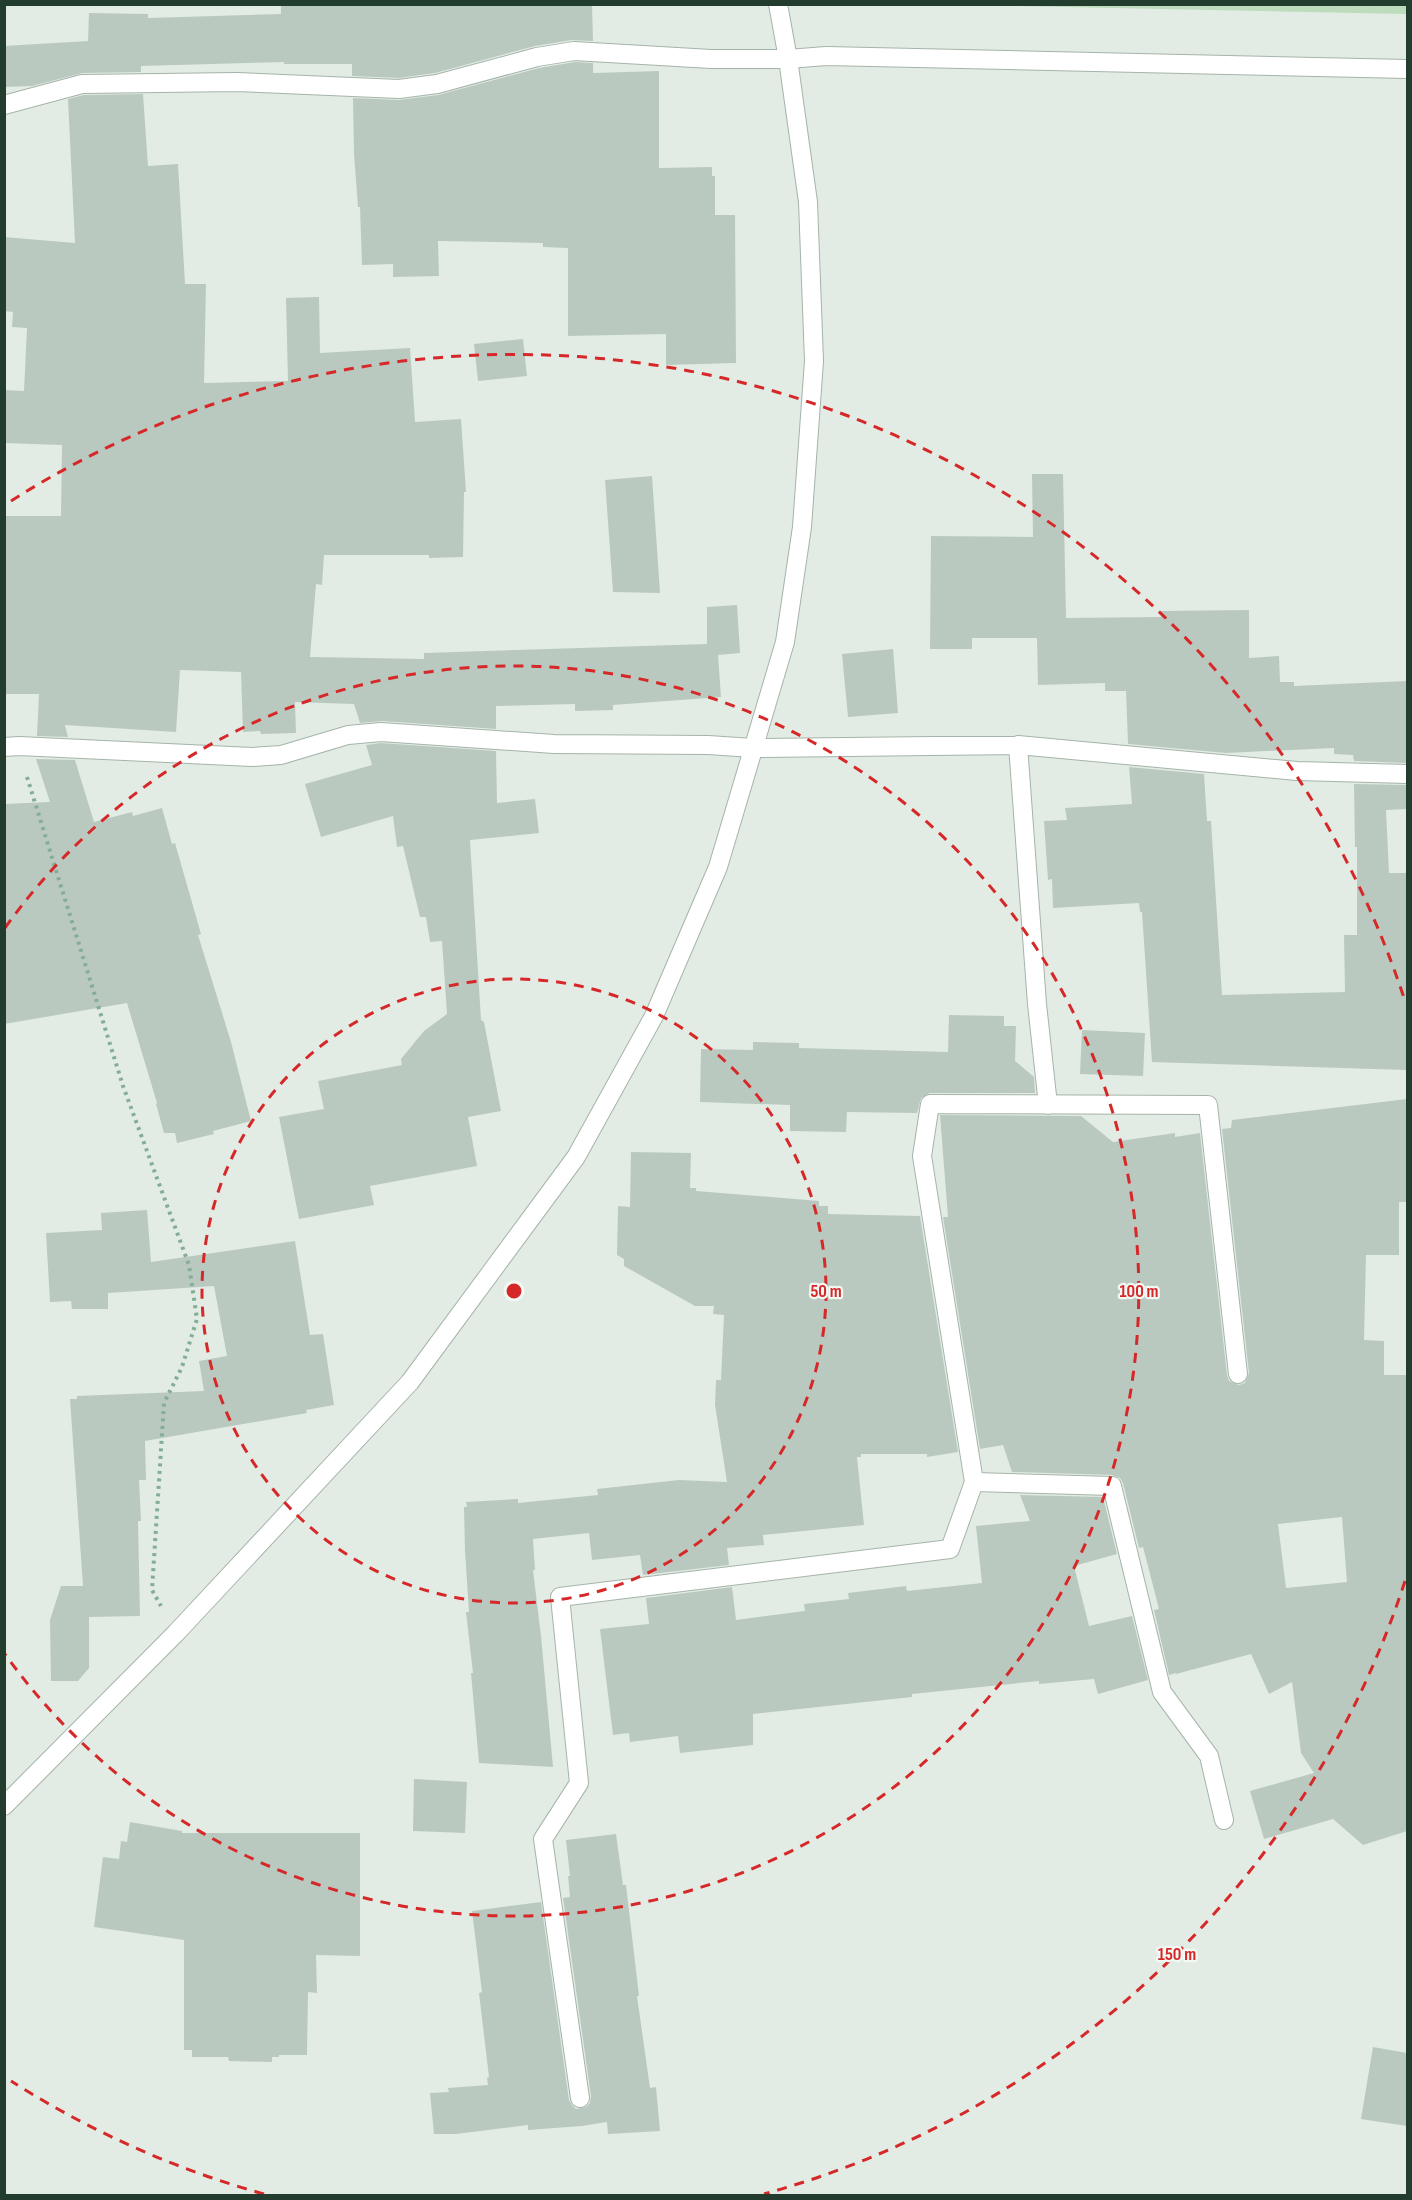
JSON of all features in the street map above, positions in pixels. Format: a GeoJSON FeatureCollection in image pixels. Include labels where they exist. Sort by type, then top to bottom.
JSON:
{"type":"FeatureCollection","features":[{"type":"Feature","properties":{"kind":"street"},"geometry":{"type":"LineString","coordinates":[[4,1806],[176,1633],[410,1382],[576,1157],[654,1016],[718,867],[786,630],[802,527],[814,361],[808,202],[778,4]]}},
{"type":"Feature","properties":{"kind":"street"},"geometry":{"type":"LineString","coordinates":[[4,105],[82,84],[237,82],[399,89],[437,84],[537,57],[574,51],[711,59],[788,59],[826,56],[1407,69]]}},
{"type":"Feature","properties":{"kind":"street"},"geometry":{"type":"LineString","coordinates":[[12,747],[252,757],[281,756],[348,735],[381,732],[554,744],[708,745],[753,748],[1018,745],[1298,771],[1407,774]]}},
{"type":"Feature","properties":{"kind":"street"},"geometry":{"type":"LineString","coordinates":[[1018,745],[1037,1004],[1048,1105]]}},
{"type":"Feature","properties":{"kind":"street"},"geometry":{"type":"LineString","coordinates":[[580,2098],[543,1839],[579,1783],[560,1597],[950,1549],[974,1482],[922,1156],[930,1104],[1208,1105],[1238,1374]]}},
{"type":"Feature","properties":{"kind":"street"},"geometry":{"type":"LineString","coordinates":[[974,1482],[1112,1486],[1162,1692],[1209,1756],[1224,1820]]}},
{"type":"Feature","properties":{"kind":"path"},"geometry":{"type":"LineString","coordinates":[[12,747],[123,1086],[189,1265],[197,1319],[182,1367],[164,1403],[152,1590],[176,1633]]}},
{"type":"Feature","properties":{"kind":"green space"},"geometry":{"type":"Polygon","coordinates":[[[968,4],[1407,4],[1407,14],[968,5],[968,4]]]}},
{"type":"Feature","properties":{"kind":"building"},"geometry":{"type":"Polygon","coordinates":[[[281,4],[592,4],[593,41],[572,40],[535,46],[435,73],[399,78],[352,76],[352,64],[284,64],[284,62],[141,66],[141,72],[82,73],[32,86],[4,87],[4,46],[88,41],[89,13],[148,14],[148,18],[281,14],[281,4]]]}},
{"type":"Feature","properties":{"kind":"building"},"geometry":{"type":"Polygon","coordinates":[[[575,62],[593,63],[593,73],[659,71],[659,168],[712,167],[712,176],[715,176],[715,215],[735,215],[736,363],[666,365],[666,334],[568,336],[568,248],[543,247],[543,243],[438,241],[439,276],[393,277],[393,264],[362,265],[360,207],[358,207],[354,154],[353,98],[399,100],[438,95],[539,68],[575,62]]]}},
{"type":"Feature","properties":{"kind":"building"},"geometry":{"type":"Polygon","coordinates":[[[143,94],[148,166],[178,164],[185,284],[206,284],[204,383],[288,381],[286,298],[319,297],[320,353],[410,348],[415,422],[461,419],[466,492],[464,492],[463,557],[324,555],[322,585],[316,584],[310,657],[424,659],[424,653],[707,644],[707,607],[737,605],[740,653],[718,655],[721,697],[613,705],[613,710],[575,711],[575,704],[496,706],[496,729],[382,721],[360,723],[354,704],[295,702],[296,733],[261,734],[260,731],[243,732],[241,672],[180,670],[176,732],[65,725],[68,737],[37,736],[39,694],[4,694],[4,516],[61,516],[62,445],[4,443],[4,390],[24,391],[27,328],[12,327],[13,312],[4,311],[4,237],[75,243],[68,99],[84,95],[143,94]]]}},
{"type":"Feature","properties":{"kind":"building"},"geometry":{"type":"Polygon","coordinates":[[[523,339],[527,376],[478,381],[474,344],[523,339]]]}},
{"type":"Feature","properties":{"kind":"building"},"geometry":{"type":"Polygon","coordinates":[[[1032,474],[1063,474],[1066,618],[1161,617],[1161,611],[1249,610],[1249,658],[1279,656],[1280,682],[1294,682],[1294,686],[1407,681],[1407,763],[1354,761],[1353,755],[1334,754],[1334,748],[1226,753],[1128,744],[1126,691],[1105,691],[1105,683],[1038,685],[1037,638],[972,638],[972,649],[930,649],[931,536],[1033,537],[1032,474]]]}},
{"type":"Feature","properties":{"kind":"building"},"geometry":{"type":"Polygon","coordinates":[[[652,476],[660,593],[613,592],[605,480],[652,476]]]}},
{"type":"Feature","properties":{"kind":"building"},"geometry":{"type":"Polygon","coordinates":[[[893,649],[898,713],[848,717],[842,654],[893,649]]]}},
{"type":"Feature","properties":{"kind":"building"},"geometry":{"type":"Polygon","coordinates":[[[381,743],[496,751],[497,803],[535,799],[539,833],[470,840],[481,1020],[484,1022],[501,1111],[468,1117],[477,1166],[370,1186],[374,1205],[299,1219],[279,1117],[324,1109],[318,1081],[402,1065],[401,1059],[424,1031],[447,1014],[442,941],[430,942],[426,917],[420,917],[403,846],[397,847],[393,816],[321,837],[305,784],[372,765],[366,745],[381,743]]]}},
{"type":"Feature","properties":{"kind":"building"},"geometry":{"type":"Polygon","coordinates":[[[36,759],[75,760],[94,822],[132,812],[133,816],[162,808],[172,844],[175,843],[201,934],[198,935],[231,1042],[251,1121],[213,1131],[214,1134],[177,1143],[175,1133],[164,1133],[127,1003],[4,1024],[4,804],[50,802],[36,759]]]}},
{"type":"Feature","properties":{"kind":"building"},"geometry":{"type":"Polygon","coordinates":[[[1129,767],[1204,774],[1207,821],[1211,821],[1222,995],[1345,992],[1344,935],[1357,935],[1354,784],[1407,785],[1407,809],[1386,810],[1389,873],[1407,873],[1407,1070],[1152,1062],[1142,912],[1140,912],[1139,903],[1053,908],[1052,879],[1048,880],[1044,821],[1067,820],[1065,808],[1132,804],[1129,767]]]}},
{"type":"Feature","properties":{"kind":"building"},"geometry":{"type":"Polygon","coordinates":[[[949,1015],[1004,1016],[1004,1026],[1016,1026],[1015,1061],[1034,1077],[1035,1093],[930,1093],[921,1098],[917,1113],[847,1112],[846,1132],[790,1131],[790,1105],[700,1102],[701,1049],[753,1050],[753,1042],[799,1043],[799,1048],[948,1052],[949,1015]]]}},
{"type":"Feature","properties":{"kind":"building"},"geometry":{"type":"Polygon","coordinates":[[[1082,1030],[1145,1033],[1143,1076],[1080,1074],[1082,1030]]]}},
{"type":"Feature","properties":{"kind":"building"},"geometry":{"type":"Polygon","coordinates":[[[1407,1099],[1407,1202],[1399,1202],[1399,1255],[1366,1255],[1364,1340],[1384,1341],[1384,1375],[1407,1375],[1407,1831],[1363,1845],[1333,1819],[1264,1839],[1250,1791],[1314,1773],[1301,1753],[1292,1682],[1269,1694],[1251,1654],[1169,1675],[1154,1610],[1159,1609],[1143,1547],[1139,1548],[1120,1478],[1112,1475],[1012,1472],[1003,1445],[980,1449],[943,1217],[948,1217],[940,1115],[1081,1116],[1113,1142],[1175,1133],[1175,1137],[1200,1133],[1227,1375],[1229,1381],[1239,1385],[1245,1383],[1249,1373],[1222,1129],[1231,1128],[1232,1120],[1407,1099]],[[1342,1517],[1278,1524],[1286,1588],[1347,1582],[1342,1517]]]}},
{"type":"Feature","properties":{"kind":"building"},"geometry":{"type":"Polygon","coordinates":[[[631,1152],[691,1153],[690,1188],[696,1188],[696,1191],[819,1201],[819,1206],[828,1206],[828,1214],[920,1216],[958,1452],[927,1457],[927,1454],[861,1454],[861,1457],[857,1457],[864,1525],[763,1535],[764,1545],[727,1548],[729,1565],[643,1575],[640,1555],[592,1560],[589,1533],[533,1539],[535,1570],[533,1570],[553,1767],[479,1763],[466,1612],[469,1612],[465,1551],[464,1507],[467,1507],[466,1502],[518,1499],[518,1503],[598,1495],[597,1489],[679,1480],[727,1482],[715,1405],[716,1380],[721,1380],[724,1315],[713,1314],[714,1306],[695,1306],[624,1266],[624,1259],[617,1255],[618,1206],[630,1207],[631,1152]]]}},
{"type":"Feature","properties":{"kind":"building"},"geometry":{"type":"Polygon","coordinates":[[[147,1210],[151,1262],[295,1241],[310,1335],[323,1334],[334,1405],[306,1410],[307,1413],[145,1441],[146,1480],[139,1480],[140,1616],[89,1617],[89,1668],[78,1681],[51,1681],[50,1620],[61,1586],[83,1586],[70,1399],[77,1399],[77,1396],[204,1391],[199,1361],[227,1356],[214,1286],[108,1293],[108,1309],[72,1309],[71,1301],[50,1302],[46,1233],[102,1230],[101,1213],[147,1210]]]}},
{"type":"Feature","properties":{"kind":"building"},"geometry":{"type":"Polygon","coordinates":[[[1020,1495],[1103,1497],[1117,1554],[1074,1566],[1089,1626],[1132,1616],[1148,1680],[1098,1694],[1094,1679],[1039,1684],[1039,1681],[753,1714],[753,1745],[680,1753],[678,1736],[630,1742],[629,1733],[613,1735],[600,1629],[649,1624],[646,1598],[732,1587],[736,1620],[805,1611],[804,1604],[849,1599],[848,1593],[906,1586],[907,1591],[982,1583],[976,1526],[1030,1521],[1020,1495]]]}},
{"type":"Feature","properties":{"kind":"building"},"geometry":{"type":"Polygon","coordinates":[[[414,1779],[467,1782],[465,1833],[413,1831],[414,1779]]]}},
{"type":"Feature","properties":{"kind":"building"},"geometry":{"type":"Polygon","coordinates":[[[130,1822],[182,1831],[182,1833],[360,1833],[360,1956],[316,1955],[317,1993],[308,1992],[307,2055],[279,2055],[279,2057],[272,2057],[272,2062],[229,2061],[228,2057],[192,2057],[192,2050],[184,2050],[184,1940],[94,1927],[103,1857],[119,1859],[121,1841],[127,1842],[130,1822]]]}},
{"type":"Feature","properties":{"kind":"building"},"geometry":{"type":"Polygon","coordinates":[[[616,1834],[623,1885],[626,1885],[639,1996],[637,1996],[650,2088],[656,2087],[660,2131],[608,2134],[607,2122],[528,2130],[528,2125],[456,2134],[434,2134],[430,2093],[449,2092],[448,2088],[488,2085],[479,1993],[482,1992],[472,1911],[541,1902],[569,2100],[576,2109],[586,2107],[590,2103],[591,2096],[563,1898],[570,1897],[566,1840],[616,1834]]]}},
{"type":"Feature","properties":{"kind":"building"},"geometry":{"type":"Polygon","coordinates":[[[1373,2047],[1407,2053],[1407,2126],[1361,2119],[1373,2047]]]}}]}
